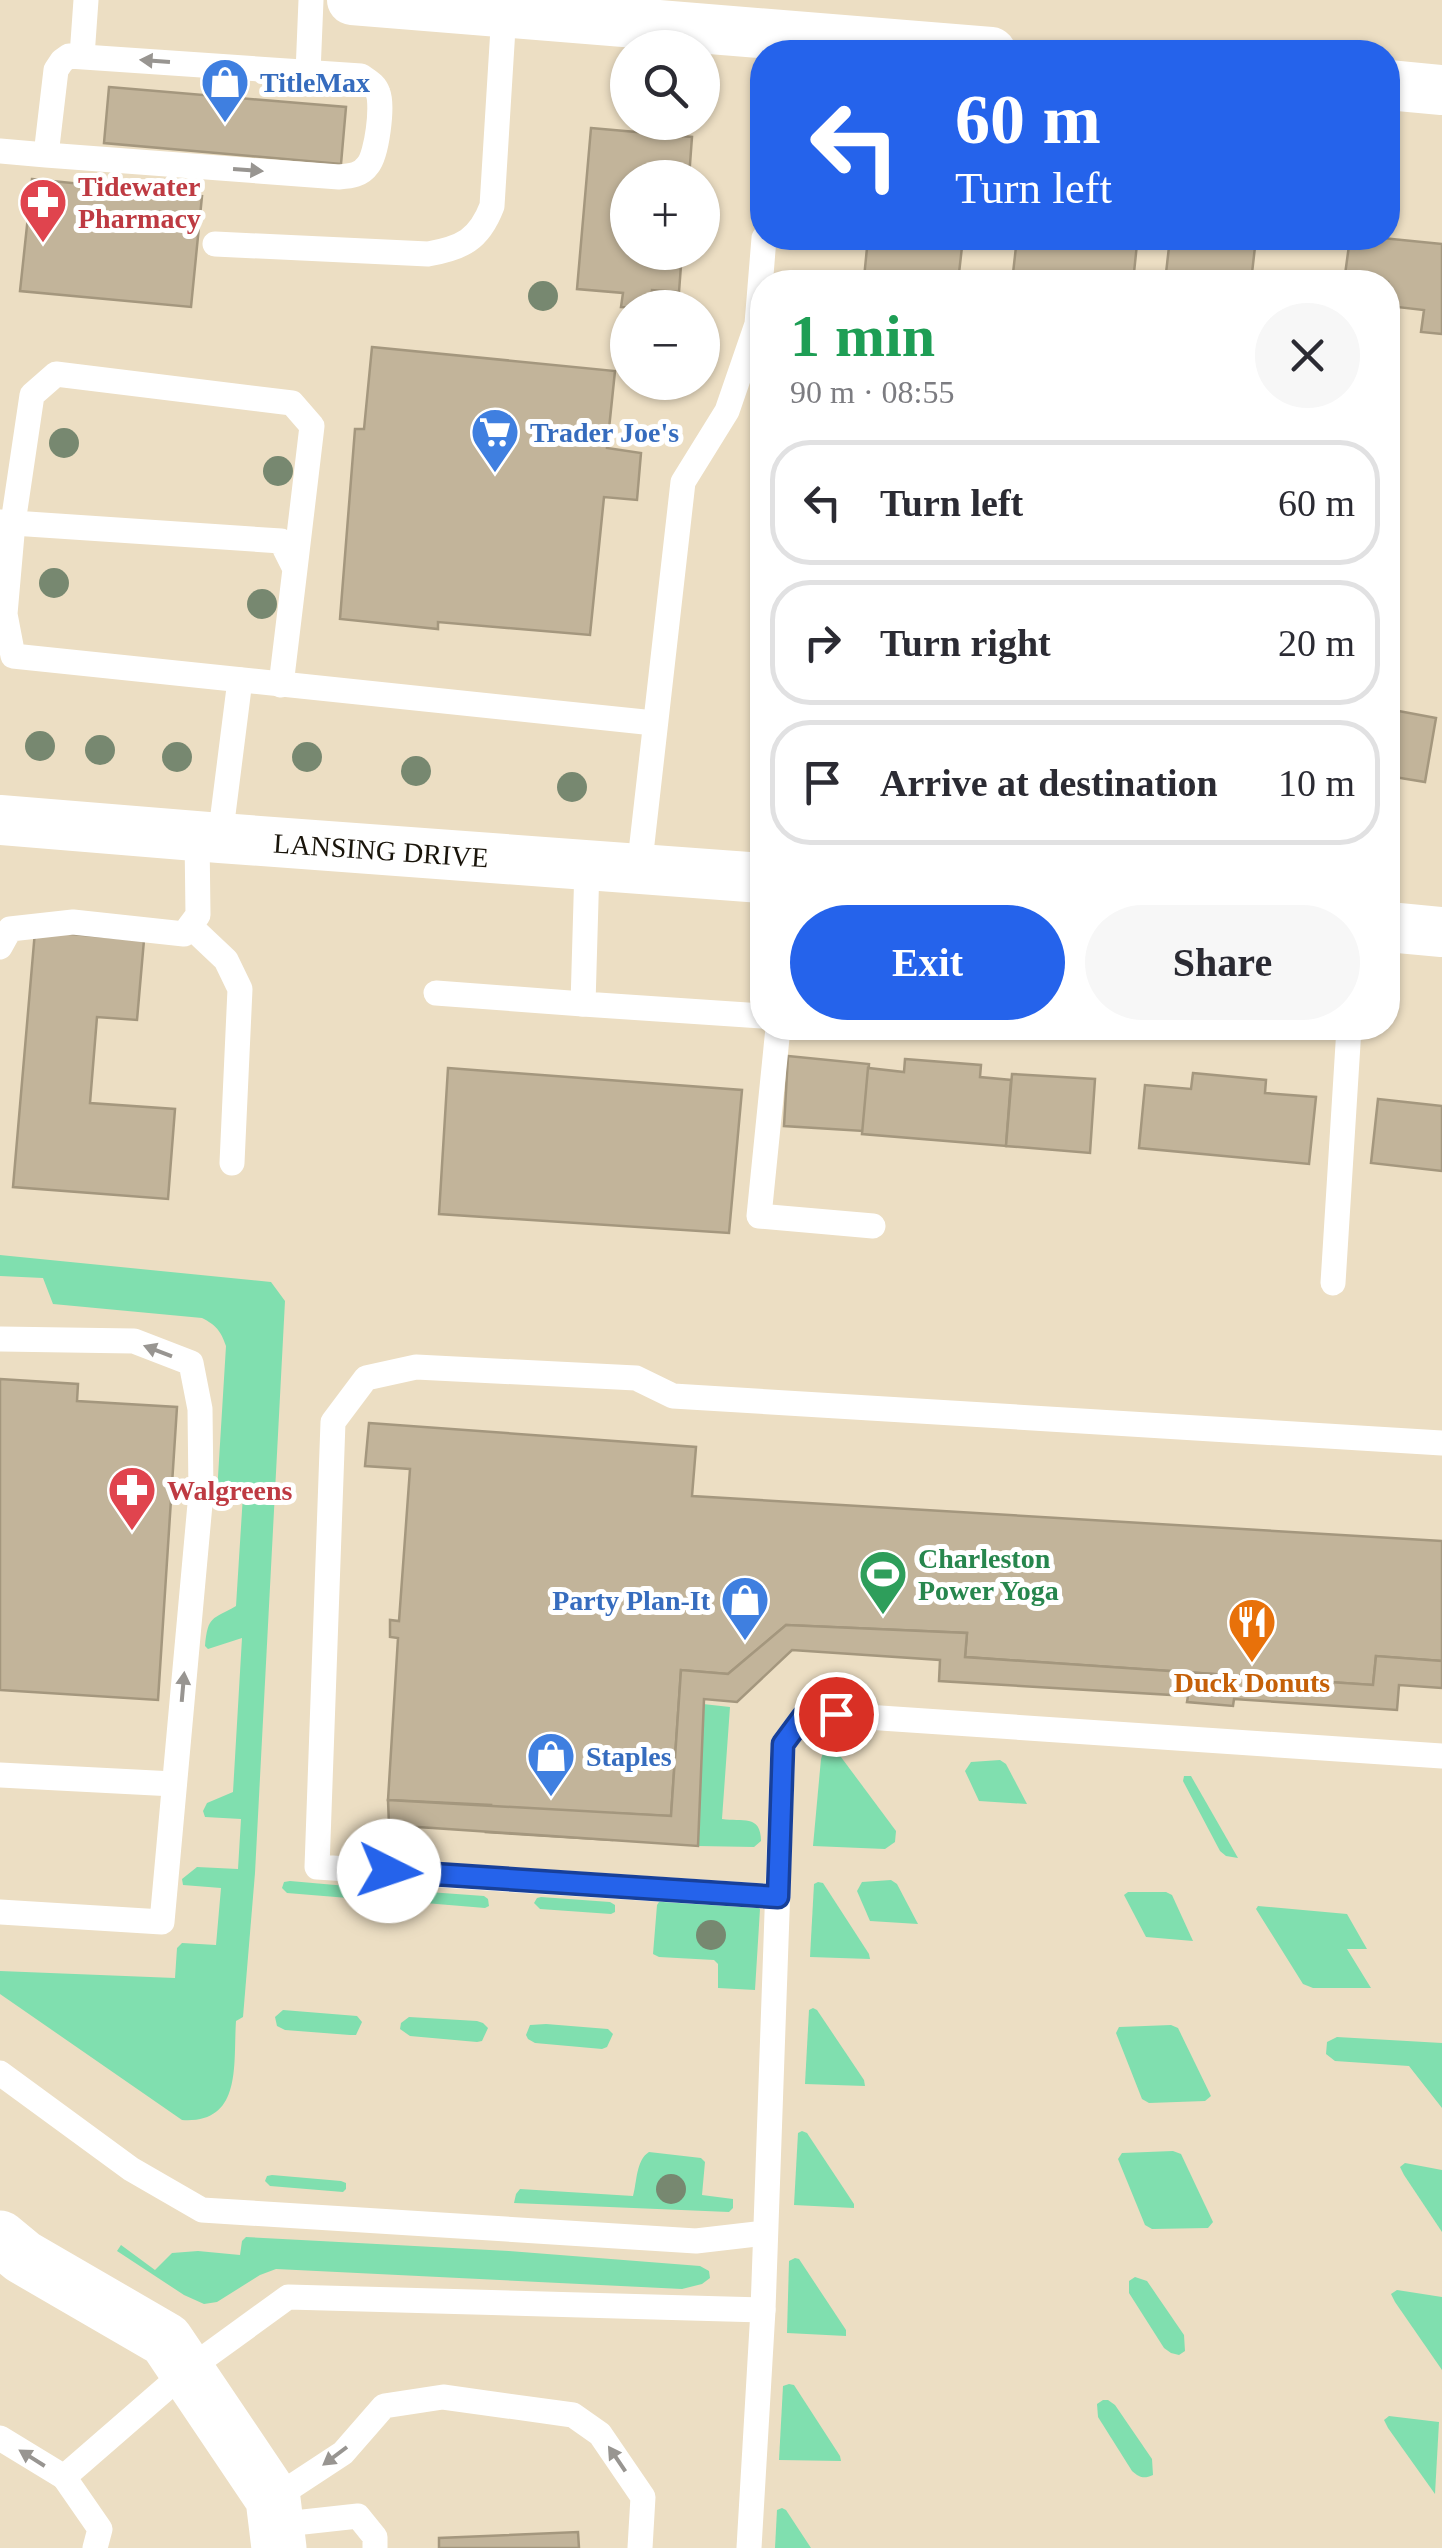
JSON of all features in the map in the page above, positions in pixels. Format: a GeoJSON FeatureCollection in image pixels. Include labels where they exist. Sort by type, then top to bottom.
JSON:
{"type":"FeatureCollection","features":[{"type":"Feature","properties":{"kind":"street"},"geometry":{"type":"LineString","coordinates":[[352,0],[504,12],[750,41]]}},
{"type":"Feature","properties":{"kind":"street"},"geometry":{"type":"LineString","coordinates":[[1400,87],[1442,90]]}},
{"type":"Feature","properties":{"kind":"street","name":"LANSING DRIVE"},"geometry":{"type":"LineString","coordinates":[[0,820],[750,877]]}},
{"type":"Feature","properties":{"kind":"street"},"geometry":{"type":"LineString","coordinates":[[1400,928],[1442,932]]}},
{"type":"Feature","properties":{"kind":"street"},"geometry":{"type":"LineString","coordinates":[[0,2238],[23,2257],[166,2340],[276,2524]]}},
{"type":"Feature","properties":{"kind":"lane"},"geometry":{"type":"LineString","coordinates":[[82,56],[86,0]]}},
{"type":"Feature","properties":{"kind":"lane"},"geometry":{"type":"LineString","coordinates":[[308,73],[311,0]]}},
{"type":"Feature","properties":{"kind":"lane"},"geometry":{"type":"LineString","coordinates":[[214,244],[428,254],[454,249],[474,236],[492,206],[504,12]]}},
{"type":"Feature","properties":{"kind":"lane"},"geometry":{"type":"LineString","coordinates":[[0,151],[46,155],[339,177],[356,175],[367,168],[375,152],[380,101],[378,90],[360,76],[69,56],[56,70],[46,155]]}},
{"type":"Feature","properties":{"kind":"lane"},"geometry":{"type":"LineString","coordinates":[[638,870],[683,482],[727,411],[750,344]]}},
{"type":"Feature","properties":{"kind":"lane"},"geometry":{"type":"LineString","coordinates":[[281,685],[312,426],[292,404],[56,374],[32,396],[6,522],[5,614],[13,656],[281,685],[654,723]]}},
{"type":"Feature","properties":{"kind":"lane"},"geometry":{"type":"LineString","coordinates":[[6,522],[282,542],[295,569]]}},
{"type":"Feature","properties":{"kind":"lane"},"geometry":{"type":"LineString","coordinates":[[0,947],[10,929],[72,922],[184,934],[198,915],[208,837],[240,680]]}},
{"type":"Feature","properties":{"kind":"lane"},"geometry":{"type":"LineString","coordinates":[[583,1004],[586,866]]}},
{"type":"Feature","properties":{"kind":"lane"},"geometry":{"type":"LineString","coordinates":[[190,926],[226,960],[240,989],[232,1163]]}},
{"type":"Feature","properties":{"kind":"lane"},"geometry":{"type":"LineString","coordinates":[[436,994],[750,1015]]}},
{"type":"Feature","properties":{"kind":"lane"},"geometry":{"type":"LineString","coordinates":[[777,1040],[759,1216],[873,1226]]}},
{"type":"Feature","properties":{"kind":"lane"},"geometry":{"type":"LineString","coordinates":[[1333,1283],[1348,1040]]}},
{"type":"Feature","properties":{"kind":"lane"},"geometry":{"type":"LineString","coordinates":[[0,1339],[134,1342],[191,1363],[200,1409],[201,1494],[162,1922],[0,1912]]}},
{"type":"Feature","properties":{"kind":"lane"},"geometry":{"type":"LineString","coordinates":[[778,1897],[316,1867],[333,1422],[366,1378],[416,1367],[636,1378],[673,1396],[1442,1443]]}},
{"type":"Feature","properties":{"kind":"lane"},"geometry":{"type":"LineString","coordinates":[[749,2548],[763,2310],[783,1744],[803,1717],[836,1714],[1442,1756]]}},
{"type":"Feature","properties":{"kind":"lane"},"geometry":{"type":"LineString","coordinates":[[0,1775],[174,1784]]}},
{"type":"Feature","properties":{"kind":"lane"},"geometry":{"type":"LineString","coordinates":[[0,2073],[130,2169],[202,2210],[696,2241],[765,2233]]}},
{"type":"Feature","properties":{"kind":"lane"},"geometry":{"type":"LineString","coordinates":[[64,2477],[186,2371],[288,2297],[763,2310]]}},
{"type":"Feature","properties":{"kind":"lane"},"geometry":{"type":"LineString","coordinates":[[276,2524],[384,2406],[444,2397],[573,2415],[600,2434],[643,2497],[640,2548]]}},
{"type":"Feature","properties":{"kind":"lane"},"geometry":{"type":"LineString","coordinates":[[0,2438],[64,2477],[100,2529],[94,2548]]}},
{"type":"Feature","properties":{"kind":"lane"},"geometry":{"type":"LineString","coordinates":[[276,2524],[358,2516],[375,2538],[376,2548]]}},
{"type":"Feature","properties":{"kind":"green space"},"geometry":{"type":"Polygon","coordinates":[[[0,1255],[271,1282],[285,1301],[255,1873],[243,2017],[236,2021],[231,2088],[216,2112],[202,2119],[182,2120],[0,1994],[0,1971],[175,1978],[177,1948],[182,1943],[216,1945],[221,1888],[183,1885],[182,1879],[197,1867],[238,1869],[241,1819],[205,1817],[203,1811],[207,1803],[233,1792],[242,1638],[208,1649],[205,1646],[213,1620],[236,1606],[243,1495],[216,1509],[226,1346],[217,1329],[202,1318],[53,1304],[43,1278],[0,1276],[0,1255]]]}},
{"type":"Feature","properties":{"kind":"green space"},"geometry":{"type":"Polygon","coordinates":[[[703,1704],[730,1707],[722,1819],[754,1823],[761,1841],[754,1847],[698,1846],[703,1704]]]}},
{"type":"Feature","properties":{"kind":"green space"},"geometry":{"type":"Polygon","coordinates":[[[823,1753],[838,1753],[896,1831],[895,1842],[885,1849],[813,1846],[821,1759],[823,1753]]]}},
{"type":"Feature","properties":{"kind":"green space"},"geometry":{"type":"Polygon","coordinates":[[[1000,1760],[1006,1764],[1027,1804],[979,1801],[965,1771],[971,1762],[1000,1760]]]}},
{"type":"Feature","properties":{"kind":"green space"},"geometry":{"type":"Polygon","coordinates":[[[1184,1776],[1191,1776],[1238,1858],[1220,1851],[1183,1781],[1184,1776]]]}},
{"type":"Feature","properties":{"kind":"green space"},"geometry":{"type":"Polygon","coordinates":[[[891,1880],[897,1884],[918,1924],[870,1921],[857,1891],[862,1882],[891,1880]]]}},
{"type":"Feature","properties":{"kind":"green space"},"geometry":{"type":"Polygon","coordinates":[[[284,1882],[358,1887],[363,1896],[360,1899],[287,1893],[282,1888],[284,1882]]]}},
{"type":"Feature","properties":{"kind":"green space"},"geometry":{"type":"Polygon","coordinates":[[[823,1883],[870,1959],[810,1957],[814,1884],[823,1883]]]}},
{"type":"Feature","properties":{"kind":"green space"},"geometry":{"type":"Polygon","coordinates":[[[415,1891],[484,1896],[489,1906],[413,1902],[408,1898],[415,1891]]]}},
{"type":"Feature","properties":{"kind":"green space"},"geometry":{"type":"Polygon","coordinates":[[[1124,1895],[1172,1895],[1193,1941],[1146,1937],[1124,1895]]]}},
{"type":"Feature","properties":{"kind":"green space"},"geometry":{"type":"Polygon","coordinates":[[[541,1897],[610,1902],[615,1905],[615,1912],[540,1909],[534,1903],[541,1897]]]}},
{"type":"Feature","properties":{"kind":"green space"},"geometry":{"type":"Polygon","coordinates":[[[661,1899],[753,1904],[760,1909],[755,1990],[718,1988],[718,1964],[714,1960],[653,1954],[657,1905],[661,1899]]]}},
{"type":"Feature","properties":{"kind":"green space"},"geometry":{"type":"Polygon","coordinates":[[[1258,1906],[1347,1914],[1367,1949],[1347,1949],[1371,1988],[1313,1988],[1303,1984],[1256,1909],[1258,1906]]]}},
{"type":"Feature","properties":{"kind":"green space"},"geometry":{"type":"Polygon","coordinates":[[[813,2008],[865,2086],[805,2084],[809,2010],[813,2008]]]}},
{"type":"Feature","properties":{"kind":"green space"},"geometry":{"type":"Polygon","coordinates":[[[283,2010],[357,2016],[362,2022],[356,2035],[285,2030],[277,2026],[275,2017],[283,2010]]]}},
{"type":"Feature","properties":{"kind":"green space"},"geometry":{"type":"Polygon","coordinates":[[[409,2017],[477,2021],[488,2028],[482,2041],[477,2042],[410,2036],[400,2029],[409,2017]]]}},
{"type":"Feature","properties":{"kind":"green space"},"geometry":{"type":"Polygon","coordinates":[[[530,2025],[608,2029],[613,2034],[602,2049],[535,2043],[528,2039],[530,2025]]]}},
{"type":"Feature","properties":{"kind":"green space"},"geometry":{"type":"Polygon","coordinates":[[[1119,2027],[1178,2028],[1211,2096],[1205,2101],[1149,2103],[1142,2099],[1116,2033],[1119,2027]]]}},
{"type":"Feature","properties":{"kind":"green space"},"geometry":{"type":"Polygon","coordinates":[[[1337,2037],[1442,2043],[1442,2108],[1409,2066],[1335,2061],[1326,2054],[1327,2042],[1337,2037]]]}},
{"type":"Feature","properties":{"kind":"green space"},"geometry":{"type":"Polygon","coordinates":[[[798,2133],[807,2133],[854,2208],[794,2205],[798,2133]]]}},
{"type":"Feature","properties":{"kind":"green space"},"geometry":{"type":"Polygon","coordinates":[[[649,2152],[701,2158],[705,2162],[702,2195],[733,2199],[733,2208],[729,2212],[514,2203],[520,2189],[633,2196],[639,2166],[649,2152]]]}},
{"type":"Feature","properties":{"kind":"green space"},"geometry":{"type":"Polygon","coordinates":[[[1122,2153],[1181,2154],[1213,2222],[1208,2228],[1152,2229],[1145,2225],[1118,2159],[1122,2153]]]}},
{"type":"Feature","properties":{"kind":"green space"},"geometry":{"type":"Polygon","coordinates":[[[1405,2163],[1442,2170],[1442,2232],[1404,2175],[1400,2167],[1405,2163]]]}},
{"type":"Feature","properties":{"kind":"green space"},"geometry":{"type":"Polygon","coordinates":[[[272,2175],[341,2181],[346,2183],[346,2189],[343,2192],[270,2186],[265,2181],[272,2175]]]}},
{"type":"Feature","properties":{"kind":"green space"},"geometry":{"type":"Polygon","coordinates":[[[246,2237],[700,2266],[709,2271],[710,2278],[682,2289],[276,2269],[217,2302],[204,2304],[117,2251],[121,2245],[155,2270],[172,2253],[240,2255],[246,2237]]]}},
{"type":"Feature","properties":{"kind":"green space"},"geometry":{"type":"Polygon","coordinates":[[[795,2258],[846,2330],[846,2336],[787,2333],[789,2261],[795,2258]]]}},
{"type":"Feature","properties":{"kind":"green space"},"geometry":{"type":"Polygon","coordinates":[[[1135,2277],[1147,2281],[1184,2335],[1185,2351],[1179,2355],[1164,2348],[1129,2293],[1129,2281],[1135,2277]]]}},
{"type":"Feature","properties":{"kind":"green space"},"geometry":{"type":"Polygon","coordinates":[[[1397,2290],[1442,2297],[1442,2370],[1395,2302],[1391,2294],[1397,2290]]]}},
{"type":"Feature","properties":{"kind":"green space"},"geometry":{"type":"Polygon","coordinates":[[[794,2385],[841,2461],[779,2460],[783,2386],[794,2385]]]}},
{"type":"Feature","properties":{"kind":"green space"},"geometry":{"type":"Polygon","coordinates":[[[1103,2400],[1115,2405],[1152,2459],[1153,2475],[1142,2477],[1132,2471],[1098,2417],[1097,2404],[1103,2400]]]}},
{"type":"Feature","properties":{"kind":"green space"},"geometry":{"type":"Polygon","coordinates":[[[1389,2416],[1439,2422],[1435,2494],[1388,2428],[1384,2420],[1389,2416]]]}},
{"type":"Feature","properties":{"kind":"green space"},"geometry":{"type":"Polygon","coordinates":[[[782,2508],[811,2548],[775,2548],[777,2510],[782,2508]]]}},
{"type":"Feature","properties":{"kind":"building","name":"TitleMax"},"geometry":{"type":"Polygon","coordinates":[[[109,87],[346,107],[341,164],[104,143],[109,87]]]}},
{"type":"Feature","properties":{"kind":"building"},"geometry":{"type":"Polygon","coordinates":[[[591,128],[610,130],[610,140],[692,140],[690,160],[610,160],[610,270],[681,270],[679,290],[577,289],[591,128]]]}},
{"type":"Feature","properties":{"kind":"building"},"geometry":{"type":"Polygon","coordinates":[[[32,179],[202,196],[191,307],[20,291],[32,179]]]}},
{"type":"Feature","properties":{"kind":"building"},"geometry":{"type":"Polygon","coordinates":[[[1400,240],[1442,244],[1442,334],[1421,332],[1424,310],[1400,307],[1400,270],[1346,270],[1348,250],[1400,250],[1400,240]]]}},
{"type":"Feature","properties":{"kind":"building"},"geometry":{"type":"Polygon","coordinates":[[[867,250],[962,250],[959,270],[865,270],[867,250]]]}},
{"type":"Feature","properties":{"kind":"building"},"geometry":{"type":"Polygon","coordinates":[[[1016,250],[1136,250],[1134,270],[1013,270],[1016,250]]]}},
{"type":"Feature","properties":{"kind":"building"},"geometry":{"type":"Polygon","coordinates":[[[1169,250],[1255,250],[1252,270],[1166,270],[1169,250]]]}},
{"type":"Feature","properties":{"kind":"building","name":"Trader Joe's"},"geometry":{"type":"Polygon","coordinates":[[[372,347],[610,371],[612,400],[607,448],[641,453],[637,500],[604,497],[590,635],[438,622],[438,629],[340,619],[355,429],[364,429],[372,347]]]}},
{"type":"Feature","properties":{"kind":"building"},"geometry":{"type":"Polygon","coordinates":[[[1400,711],[1436,718],[1425,782],[1400,778],[1400,711]]]}},
{"type":"Feature","properties":{"kind":"building"},"geometry":{"type":"Polygon","coordinates":[[[35,931],[144,940],[137,1020],[97,1017],[90,1103],[175,1109],[168,1199],[13,1187],[35,931]]]}},
{"type":"Feature","properties":{"kind":"building"},"geometry":{"type":"Polygon","coordinates":[[[788,1056],[869,1064],[863,1131],[784,1126],[788,1056]]]}},
{"type":"Feature","properties":{"kind":"building"},"geometry":{"type":"Polygon","coordinates":[[[905,1059],[981,1065],[980,1077],[1011,1080],[1006,1146],[862,1134],[868,1068],[904,1072],[905,1059]]]}},
{"type":"Feature","properties":{"kind":"building"},"geometry":{"type":"Polygon","coordinates":[[[448,1068],[742,1090],[729,1233],[439,1214],[448,1068]]]}},
{"type":"Feature","properties":{"kind":"building"},"geometry":{"type":"Polygon","coordinates":[[[1193,1073],[1266,1080],[1265,1093],[1316,1097],[1309,1164],[1139,1148],[1145,1085],[1191,1089],[1193,1073]]]}},
{"type":"Feature","properties":{"kind":"building"},"geometry":{"type":"Polygon","coordinates":[[[1012,1074],[1095,1079],[1090,1153],[1006,1146],[1012,1074]]]}},
{"type":"Feature","properties":{"kind":"building"},"geometry":{"type":"Polygon","coordinates":[[[1378,1099],[1442,1106],[1442,1171],[1371,1163],[1378,1099]]]}},
{"type":"Feature","properties":{"kind":"building","name":"Walgreens"},"geometry":{"type":"Polygon","coordinates":[[[0,1379],[78,1384],[77,1401],[177,1407],[158,1700],[0,1690],[0,1379]]]}},
{"type":"Feature","properties":{"kind":"building"},"geometry":{"type":"Polygon","coordinates":[[[369,1423],[696,1447],[692,1496],[1442,1541],[1442,1661],[1376,1656],[1373,1685],[965,1657],[967,1633],[786,1625],[728,1674],[681,1670],[671,1816],[613,1813],[612,1840],[486,1832],[491,1805],[388,1800],[398,1638],[390,1637],[390,1620],[399,1621],[410,1469],[365,1466],[369,1423]]]}},
{"type":"Feature","properties":{"kind":"building"},"geometry":{"type":"Polygon","coordinates":[[[786,1625],[967,1633],[965,1657],[1373,1685],[1376,1656],[1442,1661],[1442,1688],[1399,1685],[1397,1710],[1234,1699],[1233,1706],[1187,1702],[1188,1696],[939,1681],[940,1660],[792,1650],[737,1702],[704,1699],[698,1846],[389,1825],[388,1800],[671,1816],[681,1670],[728,1674],[786,1625]]]}},
{"type":"Feature","properties":{"kind":"building"},"geometry":{"type":"Polygon","coordinates":[[[578,2532],[579,2548],[439,2548],[439,2538],[578,2532]]]}},
{"type":"Feature","properties":{"kind":"place","name":"TitleMax"},"geometry":{"type":"Point","coordinates":[225,124]}},
{"type":"Feature","properties":{"kind":"place","name":"Tidewater Pharmacy"},"geometry":{"type":"Point","coordinates":[43,244]}},
{"type":"Feature","properties":{"kind":"place","name":"Trader Joe's"},"geometry":{"type":"Point","coordinates":[495,474]}},
{"type":"Feature","properties":{"kind":"place","name":"Walgreens"},"geometry":{"type":"Point","coordinates":[132,1532]}},
{"type":"Feature","properties":{"kind":"place","name":"Charleston Power Yoga"},"geometry":{"type":"Point","coordinates":[883,1616]}},
{"type":"Feature","properties":{"kind":"place","name":"Party Plan-It"},"geometry":{"type":"Point","coordinates":[745,1642]}},
{"type":"Feature","properties":{"kind":"place","name":"Duck Donuts"},"geometry":{"type":"Point","coordinates":[1252,1664]}},
{"type":"Feature","properties":{"kind":"place","name":"Staples"},"geometry":{"type":"Point","coordinates":[551,1798]}},
{"type":"Feature","properties":{"kind":"route"},"geometry":{"type":"LineString","coordinates":[[389,1871],[778,1897],[783,1744],[803,1717],[836,1714]]}}]}
